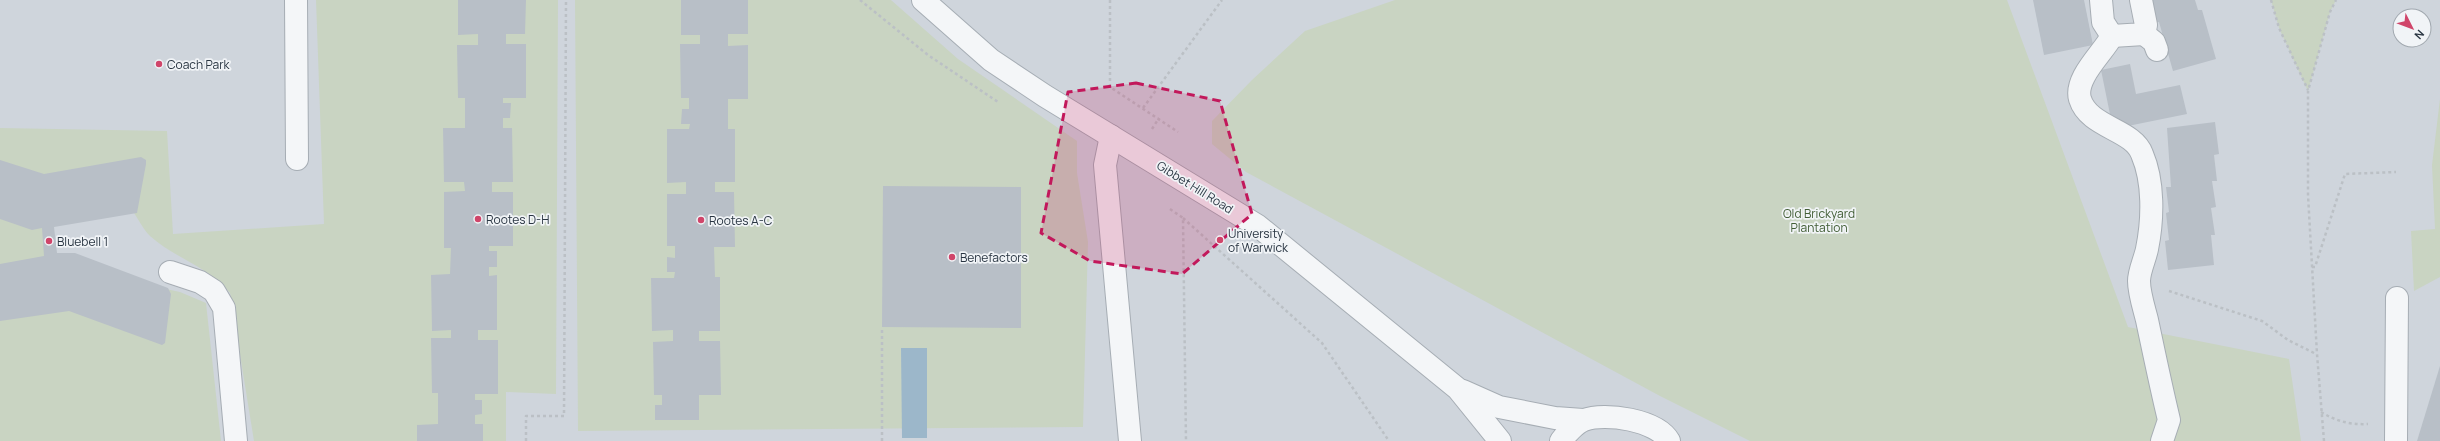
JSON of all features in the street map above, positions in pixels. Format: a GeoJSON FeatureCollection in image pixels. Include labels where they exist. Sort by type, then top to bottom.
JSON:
{"type":"FeatureCollection","features":[{"type":"Feature","properties":{"kind":"street"},"geometry":{"type":"LineString","coordinates":[[296,0],[297,159]]}},
{"type":"Feature","properties":{"kind":"street","name":"Gibbet Hill Road"},"geometry":{"type":"LineString","coordinates":[[923,0],[991,60],[1045,96],[1258,226],[1458,389],[1500,441]]}},
{"type":"Feature","properties":{"kind":"street"},"geometry":{"type":"LineString","coordinates":[[2101,0],[2103,22],[2112,36],[2150,42],[2140,0]]}},
{"type":"Feature","properties":{"kind":"street"},"geometry":{"type":"LineString","coordinates":[[2112,36],[2089,69],[2080,86],[2080,99],[2091,114],[2108,128],[2127,137],[2142,152],[2149,177],[2151,210],[2147,248],[2139,281],[2169,420],[2162,441]]}},
{"type":"Feature","properties":{"kind":"street"},"geometry":{"type":"LineString","coordinates":[[1111,136],[1105,164],[1130,441]]}},
{"type":"Feature","properties":{"kind":"street"},"geometry":{"type":"LineString","coordinates":[[170,272],[200,282],[214,291],[224,308],[236,441]]}},
{"type":"Feature","properties":{"kind":"street"},"geometry":{"type":"LineString","coordinates":[[2396,441],[2397,298]]}},
{"type":"Feature","properties":{"kind":"street","name":"Gibbet Hill Road"},"geometry":{"type":"LineString","coordinates":[[1458,389],[1499,407],[1555,418],[1583,420],[1606,416],[1628,419],[1649,426],[1671,440]]}},
{"type":"Feature","properties":{"kind":"street"},"geometry":{"type":"LineString","coordinates":[[1562,441],[1583,420]]}},
{"type":"Feature","properties":{"kind":"path"},"geometry":{"type":"LineString","coordinates":[[526,441],[526,416],[564,416],[566,0]]}},
{"type":"Feature","properties":{"kind":"path"},"geometry":{"type":"LineString","coordinates":[[1110,0],[1110,87],[1178,132]]}},
{"type":"Feature","properties":{"kind":"path"},"geometry":{"type":"LineString","coordinates":[[1143,108],[1222,0]]}},
{"type":"Feature","properties":{"kind":"path"},"geometry":{"type":"LineString","coordinates":[[2271,0],[2279,28],[2308,90]]}},
{"type":"Feature","properties":{"kind":"path"},"geometry":{"type":"LineString","coordinates":[[2324,441],[2317,354],[2308,195],[2308,90],[2330,12],[2336,0]]}},
{"type":"Feature","properties":{"kind":"path"},"geometry":{"type":"LineString","coordinates":[[2312,267],[2315,267],[2345,174],[2396,172]]}},
{"type":"Feature","properties":{"kind":"path"},"geometry":{"type":"LineString","coordinates":[[1166,206],[1183,218],[1322,343],[1389,441]]}},
{"type":"Feature","properties":{"kind":"path"},"geometry":{"type":"LineString","coordinates":[[1183,218],[1186,441]]}},
{"type":"Feature","properties":{"kind":"path"},"geometry":{"type":"LineString","coordinates":[[2139,281],[2262,321],[2288,340],[2317,354]]}},
{"type":"Feature","properties":{"kind":"path"},"geometry":{"type":"LineString","coordinates":[[882,327],[882,441]]}},
{"type":"Feature","properties":{"kind":"path"},"geometry":{"type":"LineString","coordinates":[[2321,412],[2335,420],[2357,425]]}},
{"type":"Feature","properties":{"kind":"highlighted area"},"geometry":{"type":"Polygon","coordinates":[[[1136,83],[1220,101],[1252,214],[1182,274],[1090,261],[1041,233],[1068,92],[1136,83]]]}},
{"type":"Feature","properties":{"kind":"shaded area","name":"University of Warwick"},"geometry":{"type":"Polygon","coordinates":[[[0,0],[2440,0],[2440,441],[0,441],[0,0]]]}},
{"type":"Feature","properties":{"kind":"green space"},"geometry":{"type":"Polygon","coordinates":[[[316,0],[558,0],[556,394],[506,392],[506,441],[254,441],[230,293],[212,276],[170,251],[150,236],[131,208],[46,219],[58,266],[180,292],[206,303],[221,441],[0,441],[0,128],[167,131],[173,234],[324,224],[316,0]]]}},
{"type":"Feature","properties":{"kind":"green space"},"geometry":{"type":"Polygon","coordinates":[[[575,0],[891,0],[958,59],[1077,141],[1077,173],[1088,242],[1083,427],[578,431],[575,0]]]}},
{"type":"Feature","properties":{"kind":"green space","name":"Old Brickyard Plantation"},"geometry":{"type":"Polygon","coordinates":[[[1395,0],[2007,0],[2128,327],[2289,359],[2301,441],[1750,441],[1660,396],[1246,172],[1212,144],[1212,121],[1252,80],[1305,31],[1395,0]]]}},
{"type":"Feature","properties":{"kind":"green space"},"geometry":{"type":"Polygon","coordinates":[[[2271,0],[2336,0],[2330,12],[2308,91],[2279,28],[2271,0]]]}},
{"type":"Feature","properties":{"kind":"green space"},"geometry":{"type":"Polygon","coordinates":[[[2440,99],[2440,277],[2414,291],[2411,231],[2435,229],[2432,165],[2440,99]]]}},
{"type":"Feature","properties":{"kind":"water"},"geometry":{"type":"Polygon","coordinates":[[[901,348],[927,348],[927,438],[902,438],[901,348]]]}},
{"type":"Feature","properties":{"kind":"building","name":"Rootes D-H"},"geometry":{"type":"Polygon","coordinates":[[[458,0],[526,0],[525,34],[506,34],[506,44],[526,44],[526,98],[503,98],[503,103],[511,103],[510,118],[503,118],[503,128],[512,128],[513,182],[492,182],[492,192],[513,192],[513,246],[489,246],[489,251],[497,251],[497,267],[489,267],[489,276],[497,275],[497,330],[478,330],[478,340],[498,340],[498,394],[475,394],[475,400],[482,400],[482,414],[475,415],[475,424],[483,424],[483,441],[417,441],[417,425],[438,424],[438,393],[432,393],[431,338],[451,338],[451,330],[432,331],[431,275],[450,274],[451,248],[444,248],[444,192],[465,191],[464,182],[444,182],[443,128],[465,128],[465,98],[458,98],[457,45],[478,45],[478,34],[458,35],[458,0]]]}},
{"type":"Feature","properties":{"kind":"building","name":"Rootes A-C"},"geometry":{"type":"Polygon","coordinates":[[[681,0],[748,0],[748,34],[728,34],[728,46],[748,45],[748,99],[728,99],[728,129],[735,129],[735,182],[715,182],[715,192],[734,192],[735,247],[714,247],[715,277],[720,277],[720,331],[699,331],[699,341],[720,341],[721,395],[699,395],[699,420],[655,420],[655,405],[662,405],[662,395],[654,395],[653,342],[673,341],[673,330],[652,331],[651,278],[674,278],[675,272],[667,272],[667,257],[675,258],[675,246],[667,246],[667,194],[686,194],[686,182],[667,183],[667,129],[689,129],[690,124],[681,124],[682,109],[689,109],[689,98],[681,98],[680,44],[700,44],[700,35],[681,35],[681,0]]]}},
{"type":"Feature","properties":{"kind":"building"},"geometry":{"type":"Polygon","coordinates":[[[2033,0],[2084,0],[2093,45],[2044,55],[2033,0]]]}},
{"type":"Feature","properties":{"kind":"building"},"geometry":{"type":"Polygon","coordinates":[[[2148,0],[2195,0],[2198,10],[2202,10],[2216,59],[2173,71],[2159,22],[2154,23],[2148,0]]]}},
{"type":"Feature","properties":{"kind":"building"},"geometry":{"type":"Polygon","coordinates":[[[2130,64],[2136,94],[2180,85],[2187,114],[2113,129],[2101,70],[2130,64]]]}},
{"type":"Feature","properties":{"kind":"building"},"geometry":{"type":"Polygon","coordinates":[[[2215,122],[2219,154],[2214,155],[2217,181],[2212,181],[2216,207],[2211,208],[2215,235],[2211,235],[2214,265],[2168,270],[2165,241],[2169,240],[2166,213],[2169,212],[2166,187],[2171,187],[2167,128],[2215,122]]]}},
{"type":"Feature","properties":{"kind":"building","name":"Bluebell 1"},"geometry":{"type":"Polygon","coordinates":[[[141,157],[146,160],[146,164],[137,213],[54,227],[57,253],[75,253],[168,288],[171,294],[165,343],[162,345],[69,311],[0,321],[0,264],[44,256],[42,228],[32,230],[0,219],[0,160],[44,174],[141,157]]]}},
{"type":"Feature","properties":{"kind":"building","name":"Benefactors"},"geometry":{"type":"Polygon","coordinates":[[[883,186],[1021,187],[1021,328],[882,327],[883,186]]]}},
{"type":"Feature","properties":{"kind":"building"},"geometry":{"type":"Polygon","coordinates":[[[2440,366],[2440,441],[2417,441],[2440,366]]]}},
{"type":"Feature","properties":{"kind":"place","name":"Coach Park"},"geometry":{"type":"Point","coordinates":[159,64]}},
{"type":"Feature","properties":{"kind":"place","name":"Rootes D-H"},"geometry":{"type":"Point","coordinates":[478,219]}},
{"type":"Feature","properties":{"kind":"place","name":"Rootes A-C"},"geometry":{"type":"Point","coordinates":[701,220]}},
{"type":"Feature","properties":{"kind":"place","name":"University of Warwick"},"geometry":{"type":"Point","coordinates":[1220,240]}},
{"type":"Feature","properties":{"kind":"place","name":"Bluebell 1"},"geometry":{"type":"Point","coordinates":[49,241]}},
{"type":"Feature","properties":{"kind":"place","name":"Benefactors"},"geometry":{"type":"Point","coordinates":[952,257]}}]}
